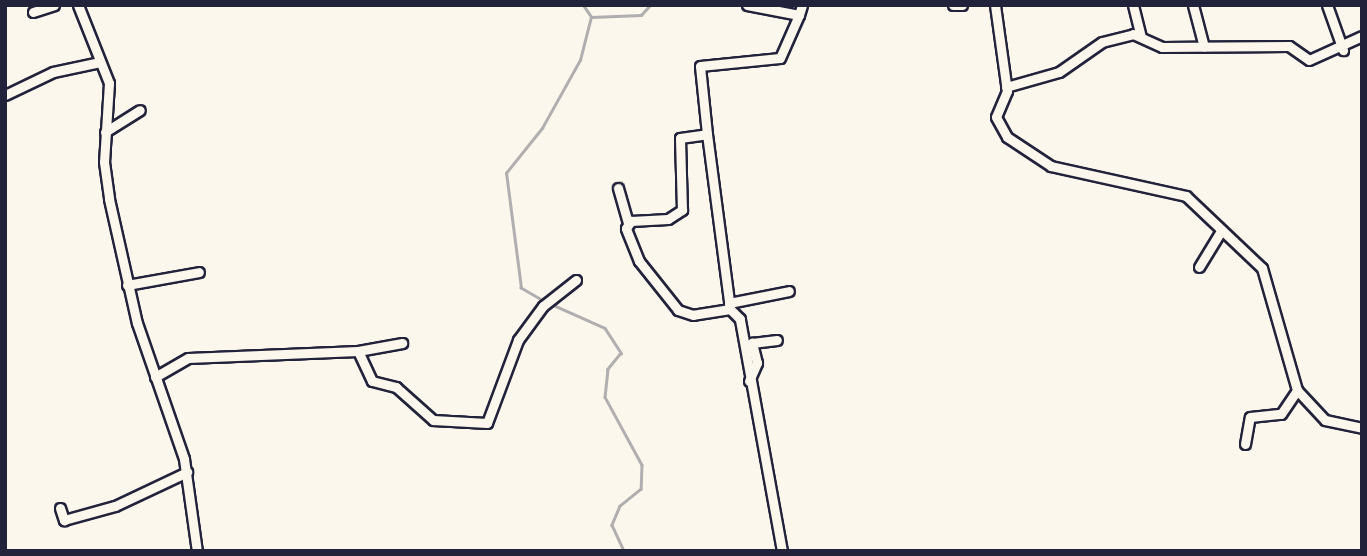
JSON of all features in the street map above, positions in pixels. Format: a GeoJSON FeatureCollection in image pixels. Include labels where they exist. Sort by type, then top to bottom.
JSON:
{"type":"FeatureCollection","features":[{"type":"Feature","properties":{"kind":"street"},"geometry":{"type":"LineString","coordinates":[[33,12],[54,5]]}},
{"type":"Feature","properties":{"kind":"street"},"geometry":{"type":"LineString","coordinates":[[78,5],[108,83],[104,162],[128,285],[187,472],[197,551]]}},
{"type":"Feature","properties":{"kind":"street"},"geometry":{"type":"LineString","coordinates":[[747,5],[801,10],[780,58],[700,66],[730,306],[740,319],[748,383],[782,551]]}},
{"type":"Feature","properties":{"kind":"street"},"geometry":{"type":"LineString","coordinates":[[953,5],[962,5]]}},
{"type":"Feature","properties":{"kind":"street"},"geometry":{"type":"LineString","coordinates":[[995,5],[1006,86],[996,117],[1007,137],[1030,154],[1072,173],[1178,192],[1221,231],[1238,240],[1262,268],[1297,390],[1325,420],[1362,428]]}},
{"type":"Feature","properties":{"kind":"street"},"geometry":{"type":"LineString","coordinates":[[1133,5],[1141,37]]}},
{"type":"Feature","properties":{"kind":"street"},"geometry":{"type":"LineString","coordinates":[[1193,5],[1204,47]]}},
{"type":"Feature","properties":{"kind":"street"},"geometry":{"type":"LineString","coordinates":[[1327,5],[1343,50]]}},
{"type":"Feature","properties":{"kind":"street"},"geometry":{"type":"LineString","coordinates":[[1006,86],[1076,65],[1102,43],[1141,37],[1162,47],[1289,46],[1309,60],[1343,50],[1362,36]]}},
{"type":"Feature","properties":{"kind":"street"},"geometry":{"type":"LineString","coordinates":[[5,94],[53,72],[100,62]]}},
{"type":"Feature","properties":{"kind":"street"},"geometry":{"type":"LineString","coordinates":[[105,132],[140,110]]}},
{"type":"Feature","properties":{"kind":"street"},"geometry":{"type":"LineString","coordinates":[[628,223],[679,214],[680,138],[707,134]]}},
{"type":"Feature","properties":{"kind":"street"},"geometry":{"type":"LineString","coordinates":[[618,188],[639,261],[678,310],[693,315],[789,292]]}},
{"type":"Feature","properties":{"kind":"street"},"geometry":{"type":"LineString","coordinates":[[1199,267],[1221,231]]}},
{"type":"Feature","properties":{"kind":"street"},"geometry":{"type":"LineString","coordinates":[[128,285],[199,272]]}},
{"type":"Feature","properties":{"kind":"street"},"geometry":{"type":"LineString","coordinates":[[358,351],[372,381],[396,387],[433,420],[487,423],[518,341],[543,306],[576,280]]}},
{"type":"Feature","properties":{"kind":"street"},"geometry":{"type":"LineString","coordinates":[[748,383],[757,363],[752,343],[777,340]]}},
{"type":"Feature","properties":{"kind":"street"},"geometry":{"type":"LineString","coordinates":[[155,377],[188,358],[358,351],[402,343]]}},
{"type":"Feature","properties":{"kind":"street"},"geometry":{"type":"LineString","coordinates":[[1245,444],[1250,417],[1279,415],[1292,405],[1297,390]]}},
{"type":"Feature","properties":{"kind":"street"},"geometry":{"type":"LineString","coordinates":[[60,508],[64,520],[115,506],[187,472]]}},
{"type":"Feature","properties":{"kind":"waterway"},"geometry":{"type":"LineString","coordinates":[[545,302],[521,288],[506,173],[542,128],[580,60],[591,17],[583,5]]}},
{"type":"Feature","properties":{"kind":"waterway"},"geometry":{"type":"LineString","coordinates":[[591,17],[641,15],[650,5]]}},
{"type":"Feature","properties":{"kind":"waterway"},"geometry":{"type":"LineString","coordinates":[[551,304],[605,328],[621,353],[608,369],[605,397],[642,465],[641,489],[620,506],[612,525],[624,551]]}}]}
